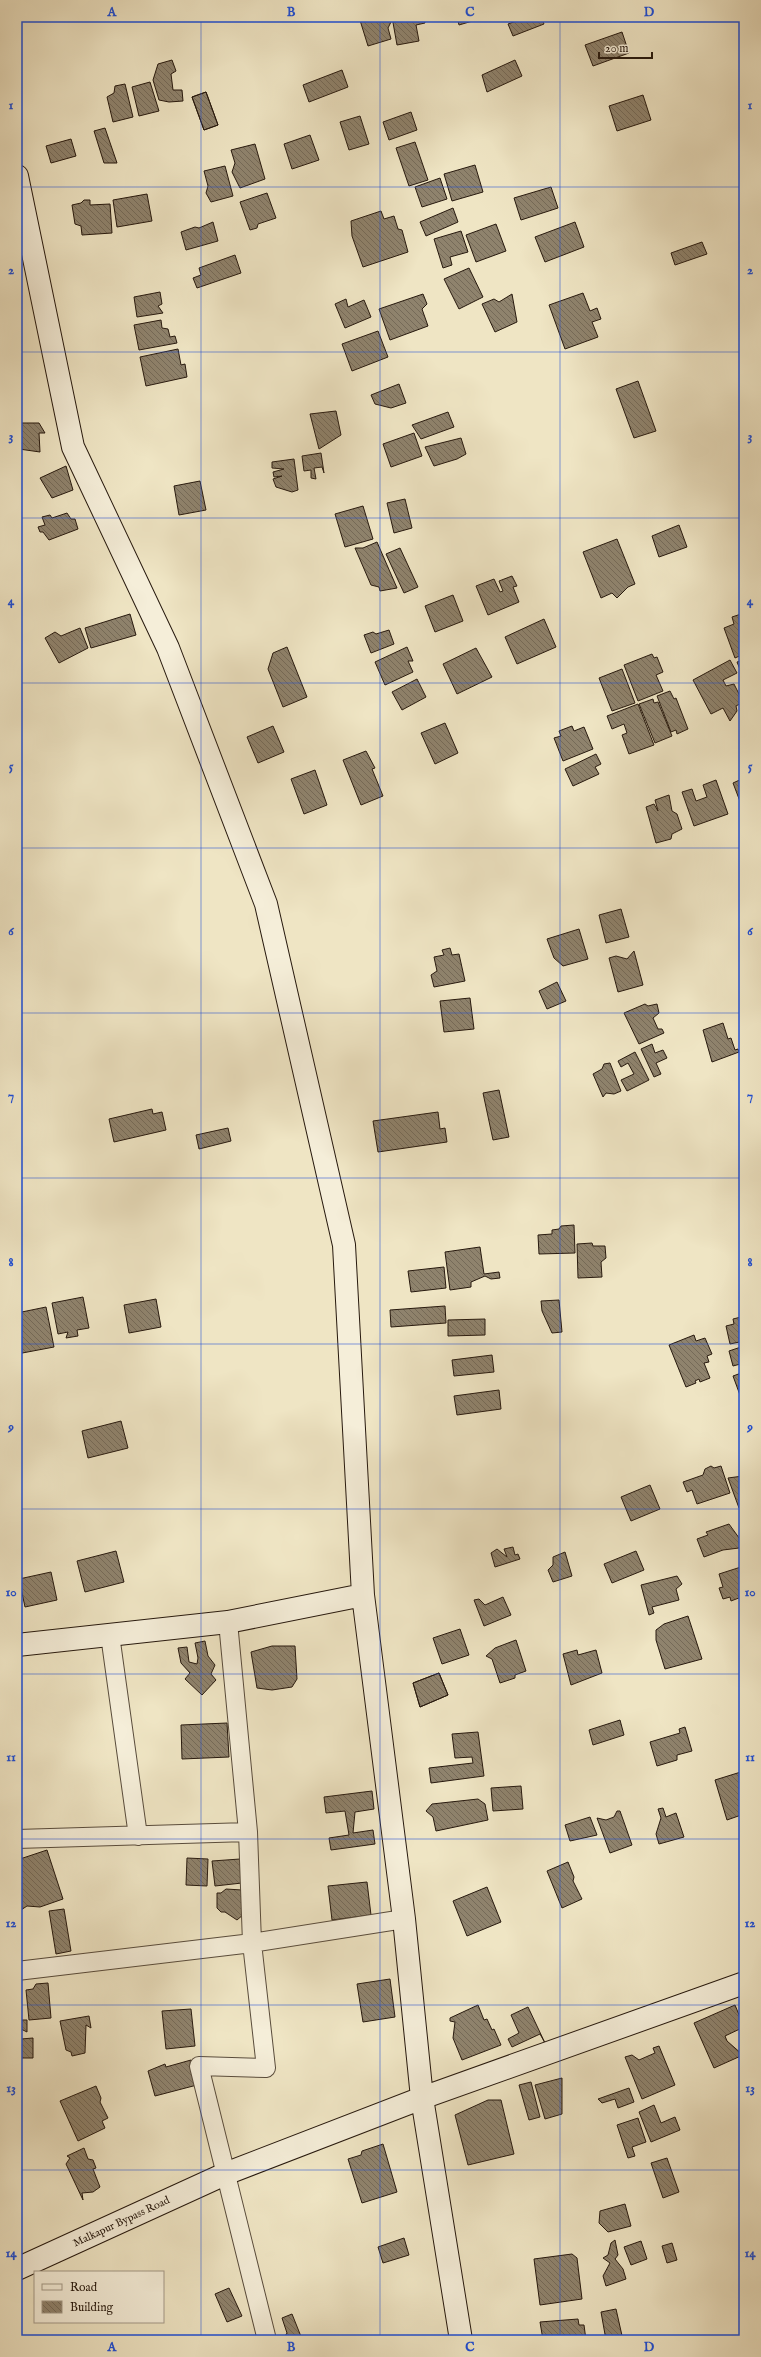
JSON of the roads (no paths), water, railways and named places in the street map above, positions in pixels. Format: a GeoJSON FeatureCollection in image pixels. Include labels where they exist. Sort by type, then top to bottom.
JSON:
{"type":"FeatureCollection","features":[{"type":"Feature","properties":{"kind":"street"},"geometry":{"type":"LineString","coordinates":[[17,176],[73,447],[168,648],[266,904],[344,1245],[363,1595],[404,1919],[422,2098],[461,2340]]}},
{"type":"Feature","properties":{"kind":"street"},"geometry":{"type":"LineString","coordinates":[[17,1644],[228,1622],[363,1595]]}},
{"type":"Feature","properties":{"kind":"street"},"geometry":{"type":"LineString","coordinates":[[228,1622],[248,1832],[252,1942],[266,2068],[199,2066],[267,2340]]}},
{"type":"Feature","properties":{"kind":"street"},"geometry":{"type":"LineString","coordinates":[[110,1635],[138,1836]]}},
{"type":"Feature","properties":{"kind":"street"},"geometry":{"type":"LineString","coordinates":[[17,1840],[248,1832]]}},
{"type":"Feature","properties":{"kind":"street"},"geometry":{"type":"LineString","coordinates":[[18,1967],[252,1942],[404,1919]]}},
{"type":"Feature","properties":{"kind":"street","name":"Malkapur Bypass Road"},"geometry":{"type":"LineString","coordinates":[[17,2268],[225,2174],[422,2098],[744,1983]]}}]}
